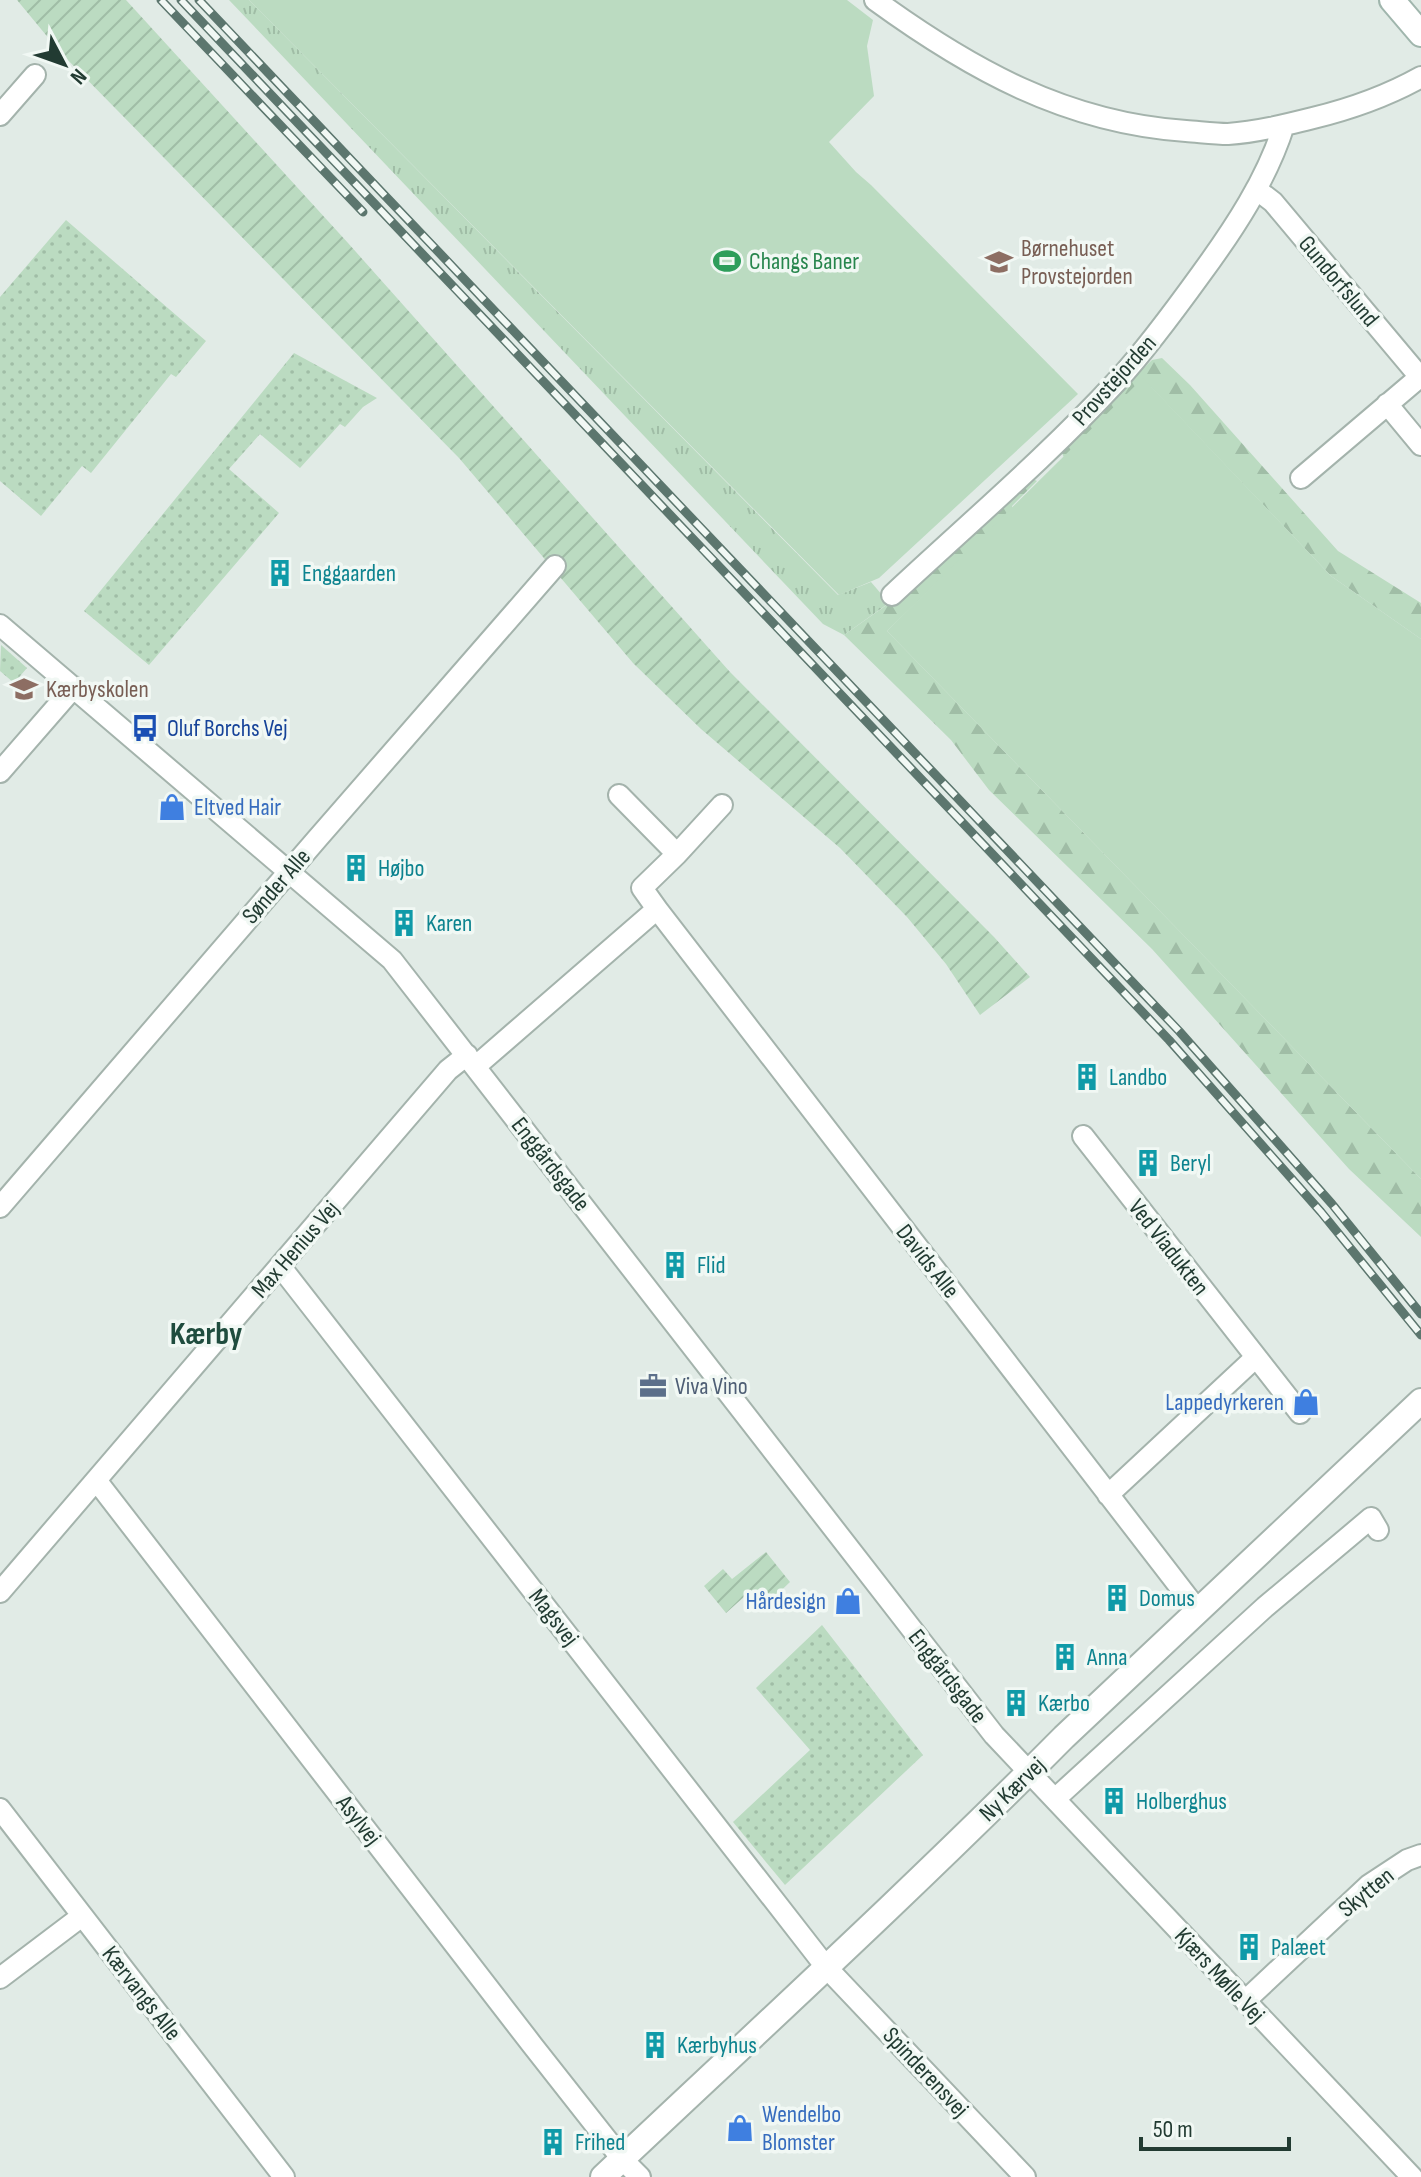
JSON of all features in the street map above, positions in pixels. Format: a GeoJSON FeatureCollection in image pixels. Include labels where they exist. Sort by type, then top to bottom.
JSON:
{"type":"FeatureCollection","features":[{"type":"Feature","properties":{"kind":"street"},"geometry":{"type":"LineString","coordinates":[[875,0],[912,27],[994,76],[1094,117],[1152,129],[1227,134],[1284,125],[1358,105],[1421,77]]}},
{"type":"Feature","properties":{"kind":"street"},"geometry":{"type":"LineString","coordinates":[[1392,0],[1421,34]]}},
{"type":"Feature","properties":{"kind":"street"},"geometry":{"type":"LineString","coordinates":[[0,115],[35,75]]}},
{"type":"Feature","properties":{"kind":"street","name":"Provstejorden"},"geometry":{"type":"LineString","coordinates":[[892,595],[1060,439],[1119,379],[1217,252],[1256,189],[1276,150],[1284,125]]}},
{"type":"Feature","properties":{"kind":"street","name":"Gundorfslund"},"geometry":{"type":"LineString","coordinates":[[1256,189],[1273,202],[1420,376],[1301,478]]}},
{"type":"Feature","properties":{"kind":"street"},"geometry":{"type":"LineString","coordinates":[[1387,404],[1421,445]]}},
{"type":"Feature","properties":{"kind":"street","name":"Sønder Alle"},"geometry":{"type":"LineString","coordinates":[[0,1207],[555,566]]}},
{"type":"Feature","properties":{"kind":"street","name":"Enggårdsgade"},"geometry":{"type":"LineString","coordinates":[[0,625],[392,960],[994,1735],[1029,1772]]}},
{"type":"Feature","properties":{"kind":"street"},"geometry":{"type":"LineString","coordinates":[[0,772],[74,687]]}},
{"type":"Feature","properties":{"kind":"street"},"geometry":{"type":"LineString","coordinates":[[619,795],[677,854]]}},
{"type":"Feature","properties":{"kind":"street","name":"Davids Alle"},"geometry":{"type":"LineString","coordinates":[[722,805],[642,888],[1199,1612]]}},
{"type":"Feature","properties":{"kind":"street"},"geometry":{"type":"LineString","coordinates":[[471,1060],[657,909]]}},
{"type":"Feature","properties":{"kind":"street","name":"Max Henius Vej"},"geometry":{"type":"LineString","coordinates":[[0,1592],[448,1070],[471,1060]]}},
{"type":"Feature","properties":{"kind":"street","name":"Ved Viadukten"},"geometry":{"type":"LineString","coordinates":[[1083,1136],[1300,1413]]}},
{"type":"Feature","properties":{"kind":"street","name":"Magsvej"},"geometry":{"type":"LineString","coordinates":[[280,1266],[826,1967]]}},
{"type":"Feature","properties":{"kind":"street"},"geometry":{"type":"LineString","coordinates":[[1108,1495],[1255,1358]]}},
{"type":"Feature","properties":{"kind":"street","name":"Ny Kærvej"},"geometry":{"type":"LineString","coordinates":[[603,2177],[1421,1401]]}},
{"type":"Feature","properties":{"kind":"street","name":"Asylvej"},"geometry":{"type":"LineString","coordinates":[[96,1480],[622,2159],[640,2177]]}},
{"type":"Feature","properties":{"kind":"street","name":"Ny Kærvej"},"geometry":{"type":"LineString","coordinates":[[1055,1799],[1265,1607],[1371,1518],[1378,1530]]}},
{"type":"Feature","properties":{"kind":"street","name":"Kjærs Mølle Vej"},"geometry":{"type":"LineString","coordinates":[[1029,1772],[1412,2177]]}},
{"type":"Feature","properties":{"kind":"street","name":"Kærvangs Alle"},"geometry":{"type":"LineString","coordinates":[[0,1809],[284,2177]]}},
{"type":"Feature","properties":{"kind":"street","name":"Skytten"},"geometry":{"type":"LineString","coordinates":[[1245,2001],[1369,1885],[1421,1855]]}},
{"type":"Feature","properties":{"kind":"street"},"geometry":{"type":"LineString","coordinates":[[0,1978],[82,1916]]}},
{"type":"Feature","properties":{"kind":"street","name":"Spinderensvej"},"geometry":{"type":"LineString","coordinates":[[826,1967],[1025,2177]]}},
{"type":"Feature","properties":{"kind":"green space"},"geometry":{"type":"Polygon","coordinates":[[[17,0],[126,0],[348,243],[730,672],[1030,977],[980,1015],[946,964],[907,917],[840,848],[701,729],[633,663],[459,458],[60,52],[17,0]]]}},
{"type":"Feature","properties":{"kind":"green space"},"geometry":{"type":"Polygon","coordinates":[[[229,0],[249,0],[838,595],[871,582],[889,603],[844,635],[823,624],[229,0]]]}},
{"type":"Feature","properties":{"kind":"green space","name":"Changs Baner"},"geometry":{"type":"Polygon","coordinates":[[[249,0],[847,0],[873,20],[867,46],[874,96],[829,142],[1078,394],[879,578],[839,595],[249,0]]]}},
{"type":"Feature","properties":{"kind":"green space"},"geometry":{"type":"Polygon","coordinates":[[[66,220],[206,341],[176,377],[171,374],[91,473],[82,466],[41,516],[0,481],[0,297],[66,220]]]}},
{"type":"Feature","properties":{"kind":"green space"},"geometry":{"type":"Polygon","coordinates":[[[294,353],[377,398],[363,407],[345,427],[340,424],[300,468],[260,434],[229,469],[279,513],[149,665],[84,611],[294,353]]]}},
{"type":"Feature","properties":{"kind":"green space"},"geometry":{"type":"Polygon","coordinates":[[[1162,358],[1190,385],[1338,551],[1421,603],[1421,639],[1331,576],[1151,387],[1068,466],[1060,449],[1152,360],[1162,358]]]}},
{"type":"Feature","properties":{"kind":"green space"},"geometry":{"type":"Polygon","coordinates":[[[1143,378],[1331,576],[1421,639],[1421,1179],[887,631],[1143,378]]]}},
{"type":"Feature","properties":{"kind":"green space"},"geometry":{"type":"Polygon","coordinates":[[[1029,477],[1037,481],[1012,506],[1013,509],[887,631],[1421,1179],[1421,1237],[1349,1169],[1152,949],[989,790],[951,740],[844,635],[898,597],[1029,477]]]}},
{"type":"Feature","properties":{"kind":"green space"},"geometry":{"type":"Polygon","coordinates":[[[1,645],[27,668],[14,683],[0,671],[1,645]]]}},
{"type":"Feature","properties":{"kind":"green space"},"geometry":{"type":"Polygon","coordinates":[[[766,1552],[790,1582],[760,1611],[745,1596],[726,1613],[704,1586],[723,1569],[732,1579],[766,1552]]]}},
{"type":"Feature","properties":{"kind":"green space"},"geometry":{"type":"Polygon","coordinates":[[[822,1625],[923,1755],[785,1885],[733,1822],[810,1750],[756,1688],[822,1625]]]}},
{"type":"Feature","properties":{"kind":"railway"},"geometry":{"type":"LineString","coordinates":[[161,0],[363,212]]}},
{"type":"Feature","properties":{"kind":"railway"},"geometry":{"type":"LineString","coordinates":[[181,0],[1169,1040],[1321,1212],[1421,1335]]}},
{"type":"Feature","properties":{"kind":"railway"},"geometry":{"type":"LineString","coordinates":[[199,0],[1179,1031],[1332,1204],[1421,1314]]}},
{"type":"Feature","properties":{"kind":"place","name":"Changs Baner"},"geometry":{"type":"Point","coordinates":[727,261]}},
{"type":"Feature","properties":{"kind":"place","name":"Børnehuset Provstejorden"},"geometry":{"type":"Point","coordinates":[999,262]}},
{"type":"Feature","properties":{"kind":"place","name":"Enggaarden"},"geometry":{"type":"Point","coordinates":[280,573]}},
{"type":"Feature","properties":{"kind":"place","name":"Kærbyskolen"},"geometry":{"type":"Point","coordinates":[24,689]}},
{"type":"Feature","properties":{"kind":"place","name":"Oluf Borchs Vej"},"geometry":{"type":"Point","coordinates":[145,728]}},
{"type":"Feature","properties":{"kind":"place","name":"Eltved Hair"},"geometry":{"type":"Point","coordinates":[172,807]}},
{"type":"Feature","properties":{"kind":"place","name":"Højbo"},"geometry":{"type":"Point","coordinates":[356,868]}},
{"type":"Feature","properties":{"kind":"place","name":"Karen"},"geometry":{"type":"Point","coordinates":[404,923]}},
{"type":"Feature","properties":{"kind":"place","name":"Landbo"},"geometry":{"type":"Point","coordinates":[1087,1077]}},
{"type":"Feature","properties":{"kind":"place","name":"Beryl"},"geometry":{"type":"Point","coordinates":[1148,1163]}},
{"type":"Feature","properties":{"kind":"place","name":"Flid"},"geometry":{"type":"Point","coordinates":[675,1265]}},
{"type":"Feature","properties":{"kind":"place","name":"Viva Vino"},"geometry":{"type":"Point","coordinates":[653,1386]}},
{"type":"Feature","properties":{"kind":"place","name":"Lappedyrkeren"},"geometry":{"type":"Point","coordinates":[1306,1402]}},
{"type":"Feature","properties":{"kind":"place","name":"Domus"},"geometry":{"type":"Point","coordinates":[1117,1598]}},
{"type":"Feature","properties":{"kind":"place","name":"Hårdesign"},"geometry":{"type":"Point","coordinates":[848,1601]}},
{"type":"Feature","properties":{"kind":"place","name":"Anna"},"geometry":{"type":"Point","coordinates":[1065,1657]}},
{"type":"Feature","properties":{"kind":"place","name":"Kærbo"},"geometry":{"type":"Point","coordinates":[1016,1703]}},
{"type":"Feature","properties":{"kind":"place","name":"Holberghus"},"geometry":{"type":"Point","coordinates":[1114,1801]}},
{"type":"Feature","properties":{"kind":"place","name":"Palæet"},"geometry":{"type":"Point","coordinates":[1249,1947]}},
{"type":"Feature","properties":{"kind":"place","name":"Kærbyhus"},"geometry":{"type":"Point","coordinates":[655,2045]}},
{"type":"Feature","properties":{"kind":"place","name":"Wendelbo Blomster"},"geometry":{"type":"Point","coordinates":[740,2128]}},
{"type":"Feature","properties":{"kind":"place","name":"Frihed"},"geometry":{"type":"Point","coordinates":[553,2142]}},
{"type":"Feature","properties":{"kind":"district","name":"Kærby"},"geometry":{"type":"Point","coordinates":[206,1333]}}]}
